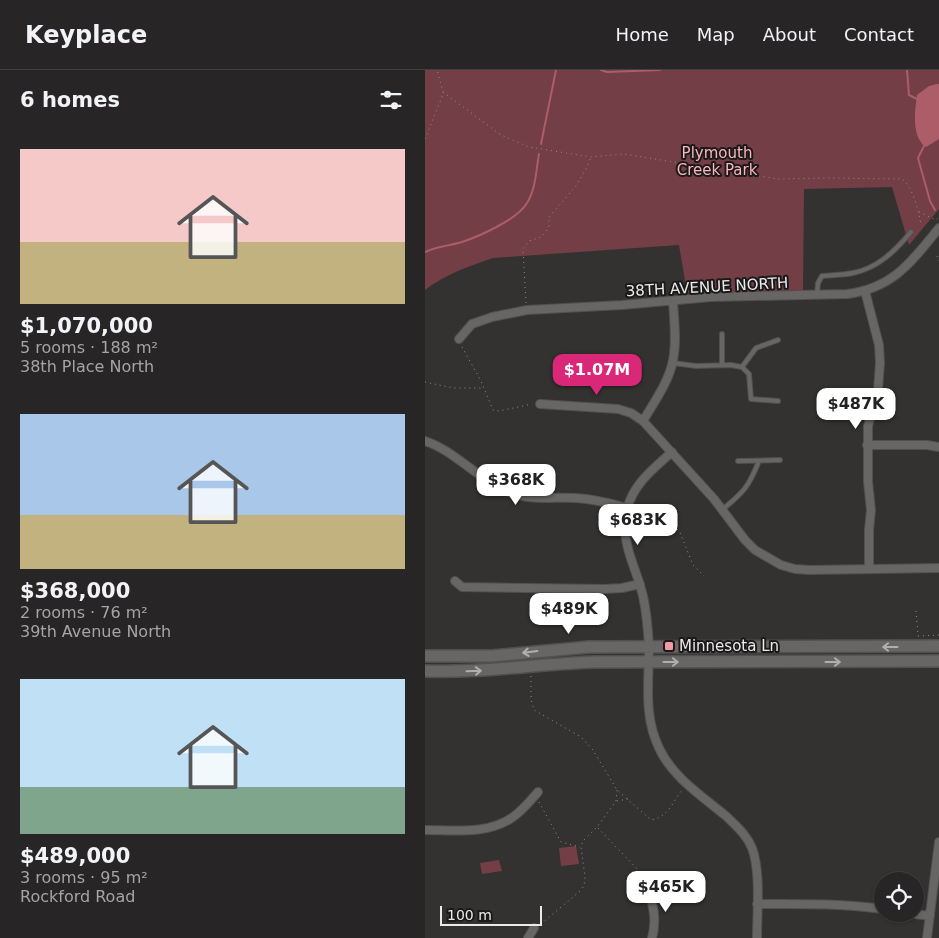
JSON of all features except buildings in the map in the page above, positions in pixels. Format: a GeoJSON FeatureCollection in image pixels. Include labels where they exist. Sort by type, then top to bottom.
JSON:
{"type":"FeatureCollection","features":[{"type":"Feature","properties":{"kind":"main road"},"geometry":{"type":"LineString","coordinates":[[425,656],[492,656],[589,647],[939,646]]}},
{"type":"Feature","properties":{"kind":"main road"},"geometry":{"type":"LineString","coordinates":[[425,671],[512,669],[556,663],[594,662],[939,661]]}},
{"type":"Feature","properties":{"kind":"street","name":"38TH AVENUE NORTH"},"geometry":{"type":"LineString","coordinates":[[459,339],[472,324],[492,317],[527,310],[711,297],[865,292],[887,283],[897,275],[908,265],[939,228]]}},
{"type":"Feature","properties":{"kind":"street"},"geometry":{"type":"LineString","coordinates":[[865,292],[879,345],[880,363],[878,390],[868,426],[868,482],[871,510],[869,569]]}},
{"type":"Feature","properties":{"kind":"street"},"geometry":{"type":"LineString","coordinates":[[643,421],[664,385],[673,362],[675,350],[673,301]]}},
{"type":"Feature","properties":{"kind":"street"},"geometry":{"type":"LineString","coordinates":[[541,404],[618,409],[631,413],[643,421],[723,509],[745,540],[755,550],[781,565],[826,570],[939,568]]}},
{"type":"Feature","properties":{"kind":"street"},"geometry":{"type":"LineString","coordinates":[[425,441],[490,482],[515,494],[542,498],[593,499],[627,508]]}},
{"type":"Feature","properties":{"kind":"street"},"geometry":{"type":"LineString","coordinates":[[867,446],[927,445],[939,447]]}},
{"type":"Feature","properties":{"kind":"street"},"geometry":{"type":"LineString","coordinates":[[672,452],[640,482],[627,508],[625,519],[625,542],[639,584],[647,618],[649,646],[647,702],[649,720],[653,737],[670,767],[737,826],[751,846],[757,869],[757,938]]}},
{"type":"Feature","properties":{"kind":"street"},"geometry":{"type":"LineString","coordinates":[[455,581],[461,586],[585,589],[622,588],[639,584]]}},
{"type":"Feature","properties":{"kind":"street"},"geometry":{"type":"LineString","coordinates":[[425,830],[471,830],[486,829],[500,825],[513,817],[536,794]]}},
{"type":"Feature","properties":{"kind":"street"},"geometry":{"type":"LineString","coordinates":[[927,938],[939,842]]}},
{"type":"Feature","properties":{"kind":"street"},"geometry":{"type":"LineString","coordinates":[[648,888],[655,912],[655,928],[652,938]]}},
{"type":"Feature","properties":{"kind":"street"},"geometry":{"type":"LineString","coordinates":[[757,904],[841,904],[874,908]]}},
{"type":"Feature","properties":{"kind":"street"},"geometry":{"type":"LineString","coordinates":[[924,915],[930,916]]}},
{"type":"Feature","properties":{"kind":"street"},"geometry":{"type":"LineString","coordinates":[[528,938],[534,928]]}},
{"type":"Feature","properties":{"kind":"lane"},"geometry":{"type":"LineString","coordinates":[[817,295],[818,283],[822,276],[854,273],[878,264],[895,250],[911,232]]}},
{"type":"Feature","properties":{"kind":"lane"},"geometry":{"type":"LineString","coordinates":[[721,334],[722,365]]}},
{"type":"Feature","properties":{"kind":"lane"},"geometry":{"type":"LineString","coordinates":[[742,367],[756,348],[778,340]]}},
{"type":"Feature","properties":{"kind":"lane"},"geometry":{"type":"LineString","coordinates":[[673,362],[696,366],[722,365],[742,367],[749,374],[751,399],[778,401]]}},
{"type":"Feature","properties":{"kind":"lane"},"geometry":{"type":"LineString","coordinates":[[738,461],[780,460]]}},
{"type":"Feature","properties":{"kind":"lane"},"geometry":{"type":"LineString","coordinates":[[723,509],[742,494],[751,480],[759,461]]}},
{"type":"Feature","properties":{"kind":"path"},"geometry":{"type":"LineString","coordinates":[[425,139],[441,102],[443,92],[437,70]]}},
{"type":"Feature","properties":{"kind":"path"},"geometry":{"type":"LineString","coordinates":[[443,92],[489,127],[511,140],[529,147],[591,157],[624,154],[778,179],[902,179],[908,184],[919,212],[921,225]]}},
{"type":"Feature","properties":{"kind":"path"},"geometry":{"type":"LineString","coordinates":[[527,310],[523,249],[529,241],[541,237],[546,232],[549,226],[549,217],[576,186],[591,157]]}},
{"type":"Feature","properties":{"kind":"path"},"geometry":{"type":"LineString","coordinates":[[919,212],[936,220],[939,217]]}},
{"type":"Feature","properties":{"kind":"path"},"geometry":{"type":"LineString","coordinates":[[937,256],[939,261]]}},
{"type":"Feature","properties":{"kind":"path"},"geometry":{"type":"LineString","coordinates":[[459,339],[463,352],[493,410],[541,404]]}},
{"type":"Feature","properties":{"kind":"path"},"geometry":{"type":"LineString","coordinates":[[425,382],[453,388],[483,388]]}},
{"type":"Feature","properties":{"kind":"path"},"geometry":{"type":"LineString","coordinates":[[625,519],[679,530],[693,564],[704,576]]}},
{"type":"Feature","properties":{"kind":"path"},"geometry":{"type":"LineString","coordinates":[[916,612],[918,636]]}},
{"type":"Feature","properties":{"kind":"path"},"geometry":{"type":"LineString","coordinates":[[531,672],[531,699],[534,710],[581,737],[593,750],[617,790],[651,820],[660,818],[667,812],[687,783]]}},
{"type":"Feature","properties":{"kind":"path"},"geometry":{"type":"LineString","coordinates":[[534,928],[546,921],[584,886],[585,877],[581,847],[583,841],[597,827],[616,801],[617,790]]}},
{"type":"Feature","properties":{"kind":"path"},"geometry":{"type":"LineString","coordinates":[[536,794],[561,842],[581,847]]}},
{"type":"Feature","properties":{"kind":"path"},"geometry":{"type":"LineString","coordinates":[[616,801],[628,799]]}},
{"type":"Feature","properties":{"kind":"path"},"geometry":{"type":"LineString","coordinates":[[597,827],[641,873],[648,888]]}},
{"type":"Feature","properties":{"kind":"green space","name":"Plymouth Creek Park"},"geometry":{"type":"Polygon","coordinates":[[[425,70],[939,70],[939,209],[909,245],[892,187],[804,189],[803,290],[687,293],[679,245],[493,258],[449,275],[425,290],[425,70]]]}},
{"type":"Feature","properties":{"kind":"green space"},"geometry":{"type":"Polygon","coordinates":[[[576,846],[579,864],[561,866],[559,848],[576,846]]]}},
{"type":"Feature","properties":{"kind":"green space"},"geometry":{"type":"Polygon","coordinates":[[[499,860],[502,871],[482,874],[480,863],[499,860]]]}},
{"type":"Feature","properties":{"kind":"shaded area"},"geometry":{"type":"Polygon","coordinates":[[[939,84],[939,139],[926,147],[921,143],[916,130],[917,95],[929,86],[939,84]]]}},
{"type":"Feature","properties":{"kind":"waterway"},"geometry":{"type":"LineString","coordinates":[[541,144],[556,70]]}},
{"type":"Feature","properties":{"kind":"waterway"},"geometry":{"type":"LineString","coordinates":[[601,70],[607,72],[660,70]]}},
{"type":"Feature","properties":{"kind":"waterway"},"geometry":{"type":"LineString","coordinates":[[907,70],[909,95],[917,99]]}},
{"type":"Feature","properties":{"kind":"waterway"},"geometry":{"type":"LineString","coordinates":[[925,144],[918,158],[930,201],[935,210]]}},
{"type":"Feature","properties":{"kind":"waterway"},"geometry":{"type":"LineString","coordinates":[[425,252],[470,239],[516,215],[530,198],[539,154]]}},
{"type":"Feature","properties":{"kind":"place","name":"Minnesota Ln"},"geometry":{"type":"Point","coordinates":[669,646]}}]}
